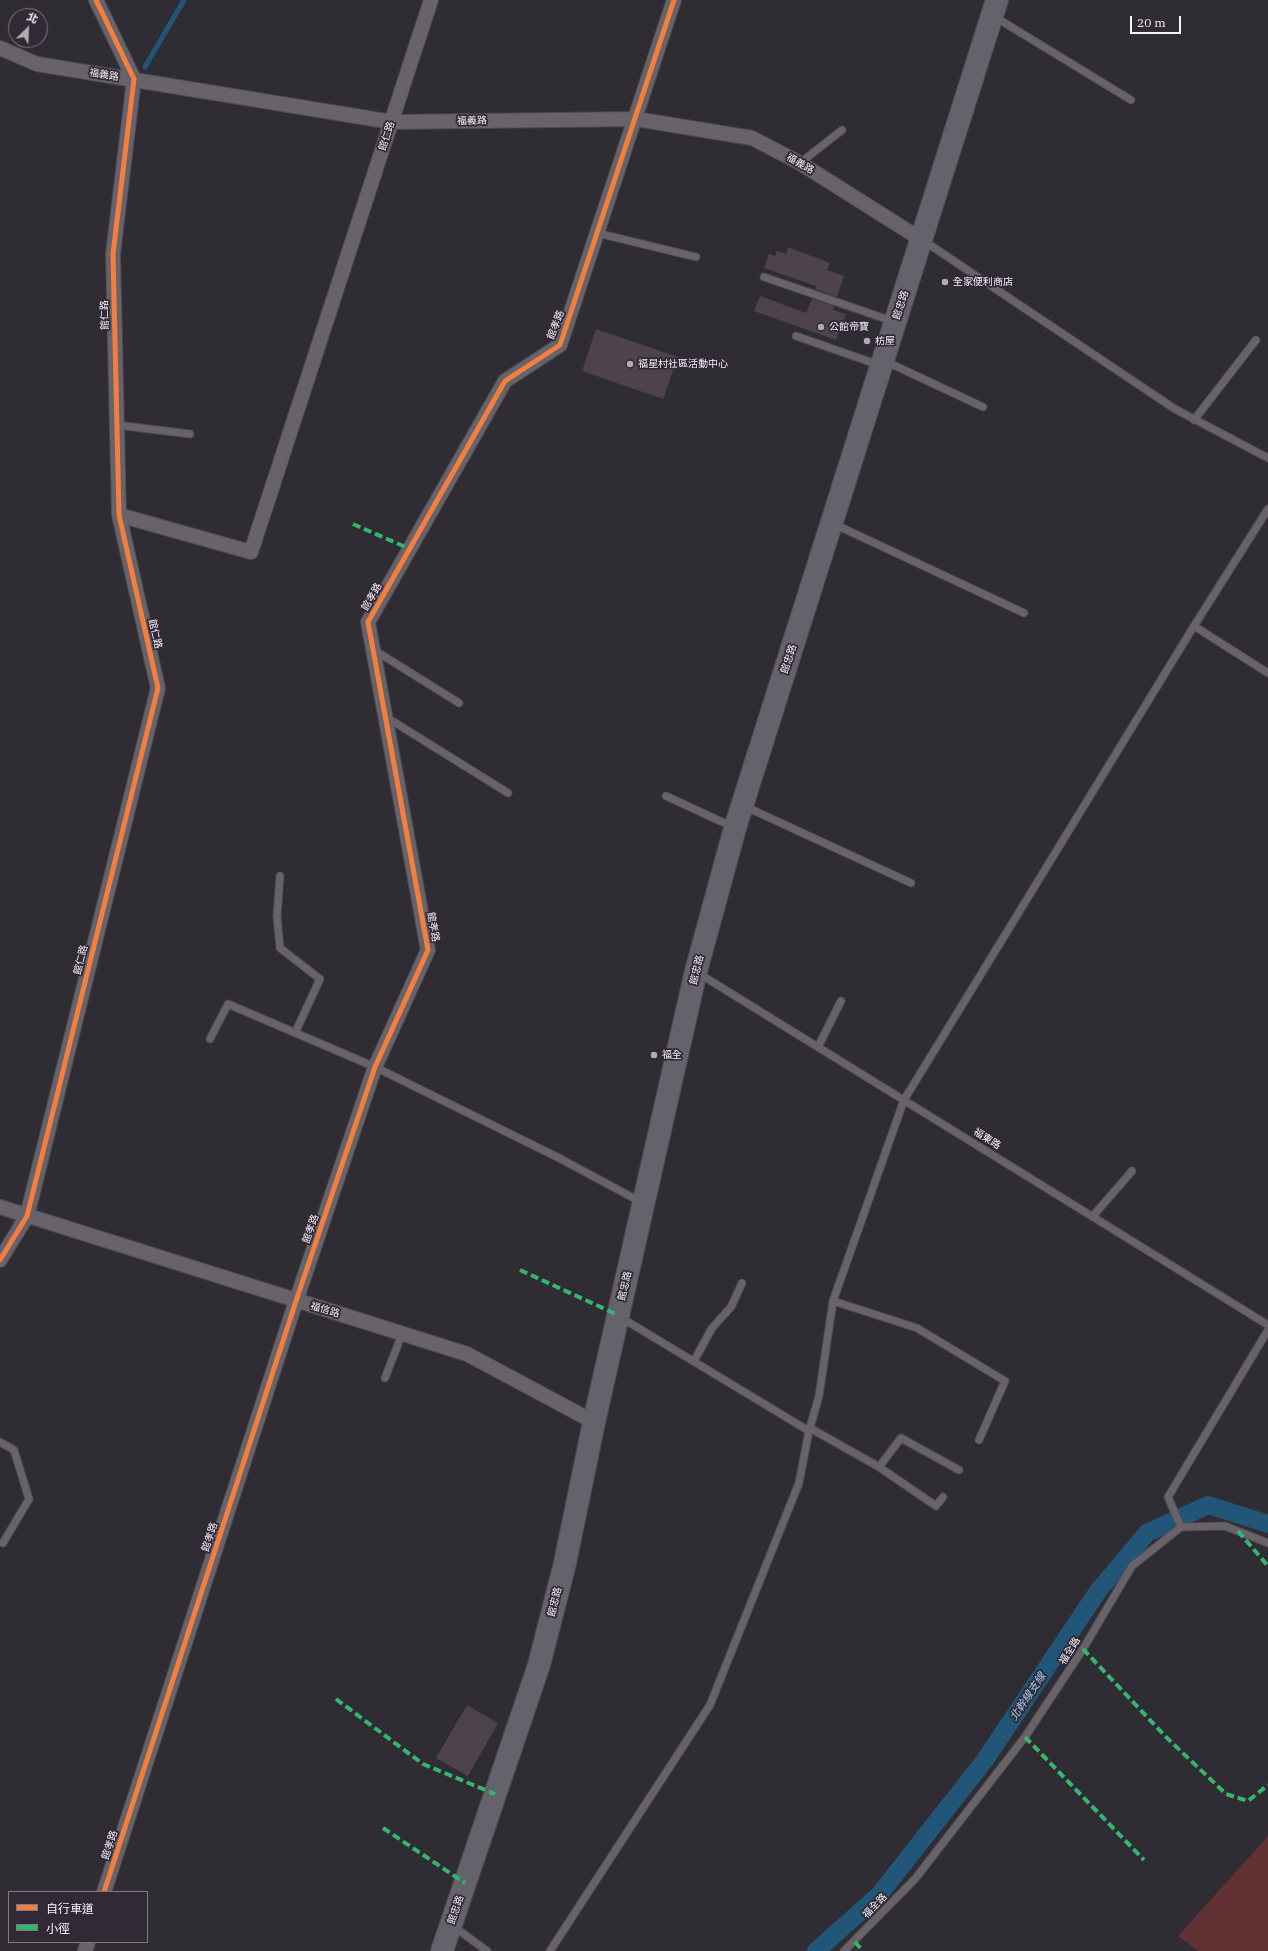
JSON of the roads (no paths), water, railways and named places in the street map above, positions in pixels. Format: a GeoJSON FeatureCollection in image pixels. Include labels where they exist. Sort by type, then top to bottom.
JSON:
{"type":"FeatureCollection","features":[{"type":"Feature","properties":{"kind":"main road","name":"館忠路"},"geometry":{"type":"LineString","coordinates":[[442,1951],[539,1665],[565,1563],[594,1422],[696,971],[735,828],[896,323],[994,4]]}},
{"type":"Feature","properties":{"kind":"street"},"geometry":{"type":"LineString","coordinates":[[96,0],[134,79]]}},
{"type":"Feature","properties":{"kind":"street","name":"館仁路"},"geometry":{"type":"LineString","coordinates":[[119,515],[251,552],[431,0]]}},
{"type":"Feature","properties":{"kind":"street","name":"館孝路"},"geometry":{"type":"LineString","coordinates":[[104,1891],[296,1302],[375,1067],[428,950],[368,622],[505,381],[560,345],[636,119],[674,0]]}},
{"type":"Feature","properties":{"kind":"street","name":"福義路"},"geometry":{"type":"LineString","coordinates":[[0,48],[37,64],[392,122],[636,119],[752,138],[800,163],[922,240]]}},
{"type":"Feature","properties":{"kind":"street","name":"館仁路"},"geometry":{"type":"LineString","coordinates":[[0,1260],[27,1216],[158,688],[119,515],[113,254],[134,79]]}},
{"type":"Feature","properties":{"kind":"street","name":"福信路"},"geometry":{"type":"LineString","coordinates":[[0,1207],[296,1302],[467,1354],[594,1422]]}},
{"type":"Feature","properties":{"kind":"lane"},"geometry":{"type":"LineString","coordinates":[[994,4],[1132,100]]}},
{"type":"Feature","properties":{"kind":"lane"},"geometry":{"type":"LineString","coordinates":[[800,163],[842,130]]}},
{"type":"Feature","properties":{"kind":"lane"},"geometry":{"type":"LineString","coordinates":[[597,233],[696,257]]}},
{"type":"Feature","properties":{"kind":"lane"},"geometry":{"type":"LineString","coordinates":[[922,240],[1175,409],[1268,458]]}},
{"type":"Feature","properties":{"kind":"lane"},"geometry":{"type":"LineString","coordinates":[[764,277],[896,323]]}},
{"type":"Feature","properties":{"kind":"lane"},"geometry":{"type":"LineString","coordinates":[[796,336],[883,363],[983,407]]}},
{"type":"Feature","properties":{"kind":"lane"},"geometry":{"type":"LineString","coordinates":[[1194,420],[1256,340]]}},
{"type":"Feature","properties":{"kind":"lane"},"geometry":{"type":"LineString","coordinates":[[117,425],[190,434]]}},
{"type":"Feature","properties":{"kind":"lane"},"geometry":{"type":"LineString","coordinates":[[550,1951],[710,1705],[798,1483],[809,1429],[819,1396],[833,1301],[904,1100],[1194,626],[1268,509]]}},
{"type":"Feature","properties":{"kind":"lane"},"geometry":{"type":"LineString","coordinates":[[832,523],[1024,613]]}},
{"type":"Feature","properties":{"kind":"lane"},"geometry":{"type":"LineString","coordinates":[[1194,626],[1268,673]]}},
{"type":"Feature","properties":{"kind":"lane"},"geometry":{"type":"LineString","coordinates":[[373,649],[459,703]]}},
{"type":"Feature","properties":{"kind":"lane"},"geometry":{"type":"LineString","coordinates":[[385,717],[508,793]]}},
{"type":"Feature","properties":{"kind":"lane"},"geometry":{"type":"LineString","coordinates":[[666,796],[735,828]]}},
{"type":"Feature","properties":{"kind":"lane"},"geometry":{"type":"LineString","coordinates":[[742,805],[911,883]]}},
{"type":"Feature","properties":{"kind":"lane"},"geometry":{"type":"LineString","coordinates":[[280,876],[277,916],[280,948],[320,979],[296,1033]]}},
{"type":"Feature","properties":{"kind":"lane","name":"福東路"},"geometry":{"type":"LineString","coordinates":[[696,971],[1268,1325]]}},
{"type":"Feature","properties":{"kind":"lane"},"geometry":{"type":"LineString","coordinates":[[818,1047],[841,1001]]}},
{"type":"Feature","properties":{"kind":"lane"},"geometry":{"type":"LineString","coordinates":[[210,1039],[228,1004],[375,1067],[559,1158],[643,1203]]}},
{"type":"Feature","properties":{"kind":"lane"},"geometry":{"type":"LineString","coordinates":[[1092,1216],[1132,1171]]}},
{"type":"Feature","properties":{"kind":"lane"},"geometry":{"type":"LineString","coordinates":[[694,1361],[712,1328],[731,1307],[742,1283]]}},
{"type":"Feature","properties":{"kind":"lane"},"geometry":{"type":"LineString","coordinates":[[833,1301],[917,1328],[1005,1381],[979,1440]]}},
{"type":"Feature","properties":{"kind":"lane"},"geometry":{"type":"LineString","coordinates":[[618,1316],[809,1429],[879,1467],[936,1506],[942,1497]]}},
{"type":"Feature","properties":{"kind":"lane"},"geometry":{"type":"LineString","coordinates":[[1268,1330],[1168,1497],[1181,1527],[1225,1526],[1268,1543]]}},
{"type":"Feature","properties":{"kind":"lane"},"geometry":{"type":"LineString","coordinates":[[385,1378],[402,1334]]}},
{"type":"Feature","properties":{"kind":"lane"},"geometry":{"type":"LineString","coordinates":[[879,1467],[901,1438],[959,1470]]}},
{"type":"Feature","properties":{"kind":"lane"},"geometry":{"type":"LineString","coordinates":[[0,1442],[14,1450],[29,1499],[3,1543]]}},
{"type":"Feature","properties":{"kind":"lane","name":"福全路"},"geometry":{"type":"LineString","coordinates":[[844,1951],[915,1879],[1025,1737],[1083,1649],[1132,1566],[1181,1527]]}},
{"type":"Feature","properties":{"kind":"lane"},"geometry":{"type":"LineString","coordinates":[[451,1925],[487,1951]]}},
{"type":"Feature","properties":{"kind":"waterway"},"geometry":{"type":"LineString","coordinates":[[145,67],[184,0]]}},
{"type":"Feature","properties":{"kind":"waterway","name":"北幹線支線"},"geometry":{"type":"LineString","coordinates":[[816,1951],[879,1895],[985,1760],[1098,1591],[1147,1533],[1208,1505],[1268,1524]]}},
{"type":"Feature","properties":{"kind":"place","name":"全家便利商店"},"geometry":{"type":"Point","coordinates":[945,282]}},
{"type":"Feature","properties":{"kind":"place","name":"公館帝寶"},"geometry":{"type":"Point","coordinates":[821,327]}},
{"type":"Feature","properties":{"kind":"place","name":"枋屋"},"geometry":{"type":"Point","coordinates":[867,341]}},
{"type":"Feature","properties":{"kind":"place","name":"福星村社區活動中心"},"geometry":{"type":"Point","coordinates":[630,364]}},
{"type":"Feature","properties":{"kind":"place","name":"福全"},"geometry":{"type":"Point","coordinates":[654,1055]}}]}
